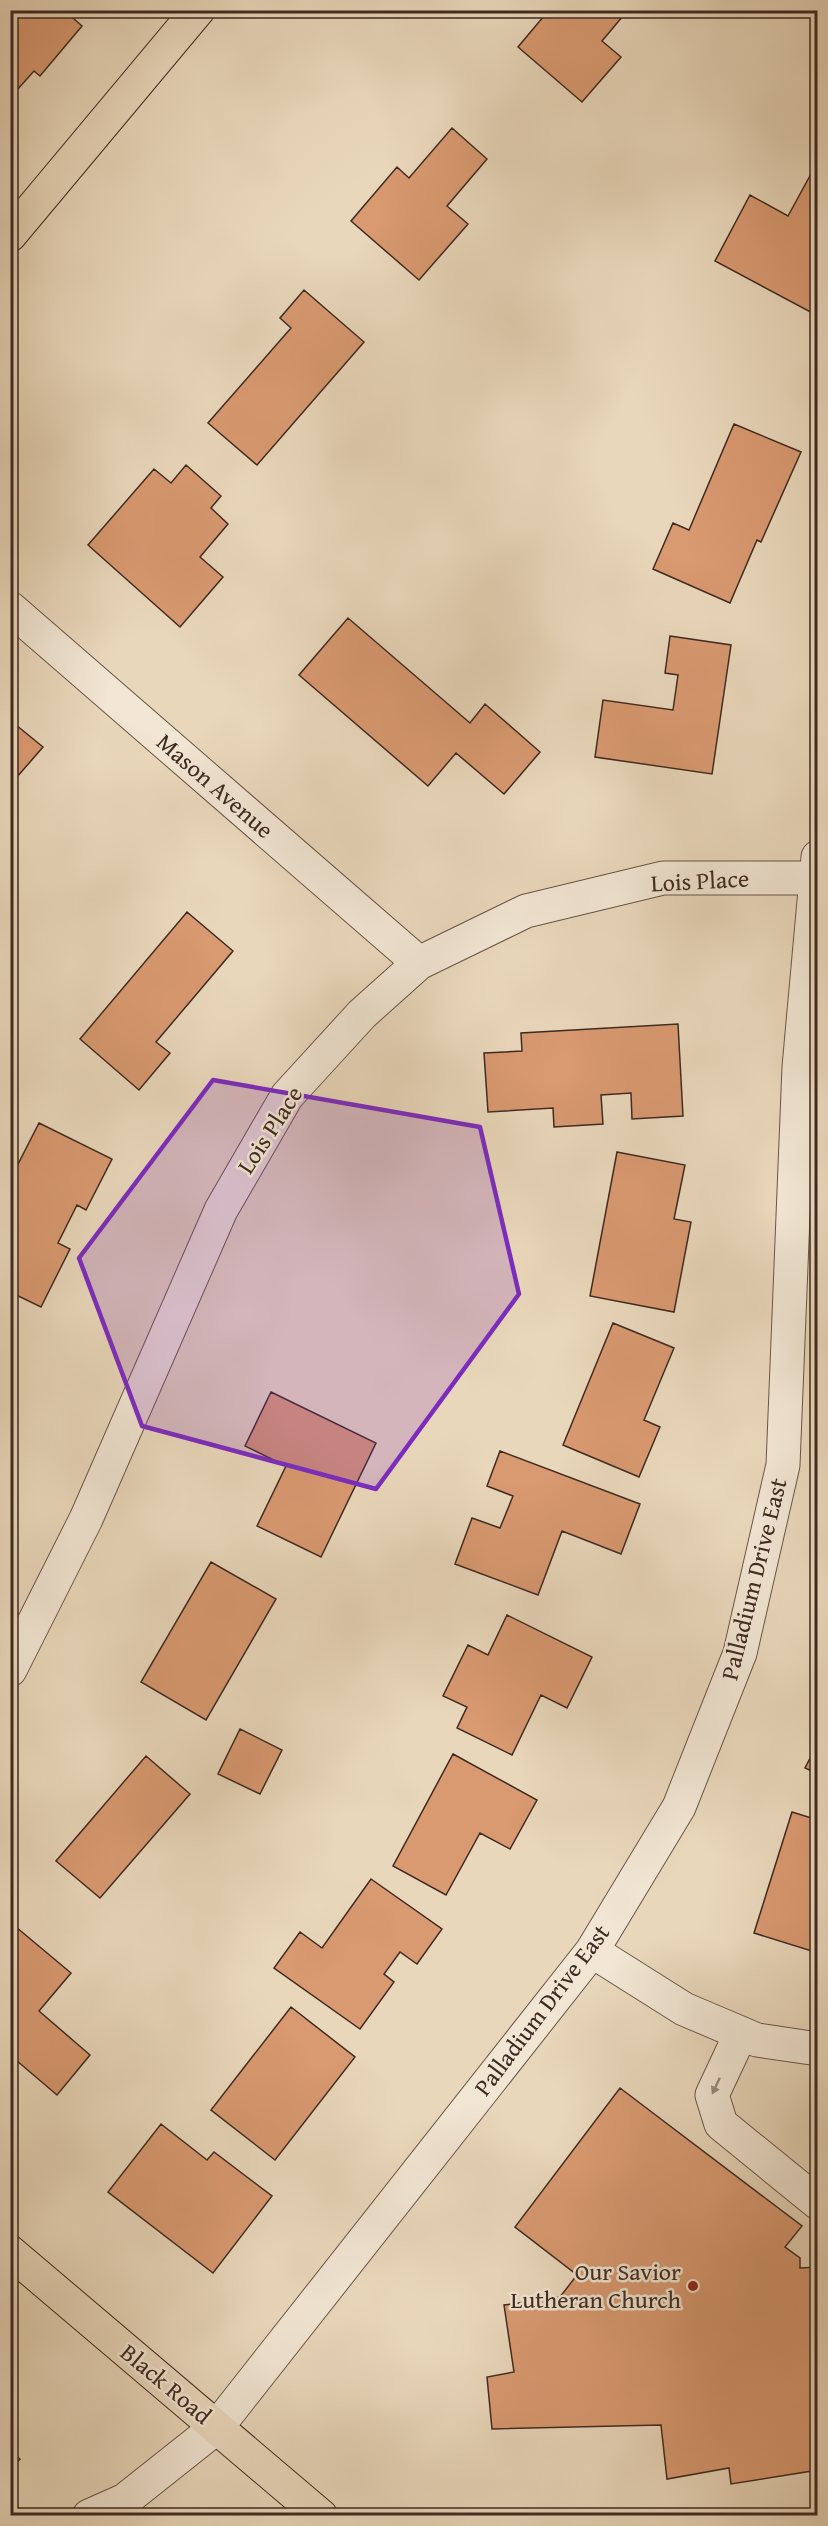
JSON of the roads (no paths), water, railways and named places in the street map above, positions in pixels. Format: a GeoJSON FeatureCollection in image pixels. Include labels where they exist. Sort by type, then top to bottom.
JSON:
{"type":"FeatureCollection","features":[{"type":"Feature","properties":{"kind":"main road"},"geometry":{"type":"LineString","coordinates":[[10,235],[198,10]]}},
{"type":"Feature","properties":{"kind":"main road","name":"Black Road"},"geometry":{"type":"LineString","coordinates":[[10,2252],[321,2516]]}},
{"type":"Feature","properties":{"kind":"street","name":"Mason Avenue"},"geometry":{"type":"LineString","coordinates":[[10,608],[419,963]]}},
{"type":"Feature","properties":{"kind":"street","name":"Lois Place"},"geometry":{"type":"LineString","coordinates":[[10,1670],[86,1519],[221,1210],[287,1096],[362,1014],[419,963],[526,911],[663,878],[816,867]]}},
{"type":"Feature","properties":{"kind":"street","name":"Palladium Drive East"},"geometry":{"type":"LineString","coordinates":[[89,2516],[134,2508],[217,2427],[592,1950],[679,1807],[740,1653],[783,1465],[799,1067],[816,867]]}},
{"type":"Feature","properties":{"kind":"street"},"geometry":{"type":"LineString","coordinates":[[592,1950],[684,2009],[758,2040],[818,2049]]}},
{"type":"Feature","properties":{"kind":"street"},"geometry":{"type":"LineString","coordinates":[[741,2033],[712,2095],[721,2124],[818,2203]]}},
{"type":"Feature","properties":{"kind":"place","name":"Our Savior Lutheran Church"},"geometry":{"type":"Point","coordinates":[693,2286]}}]}
